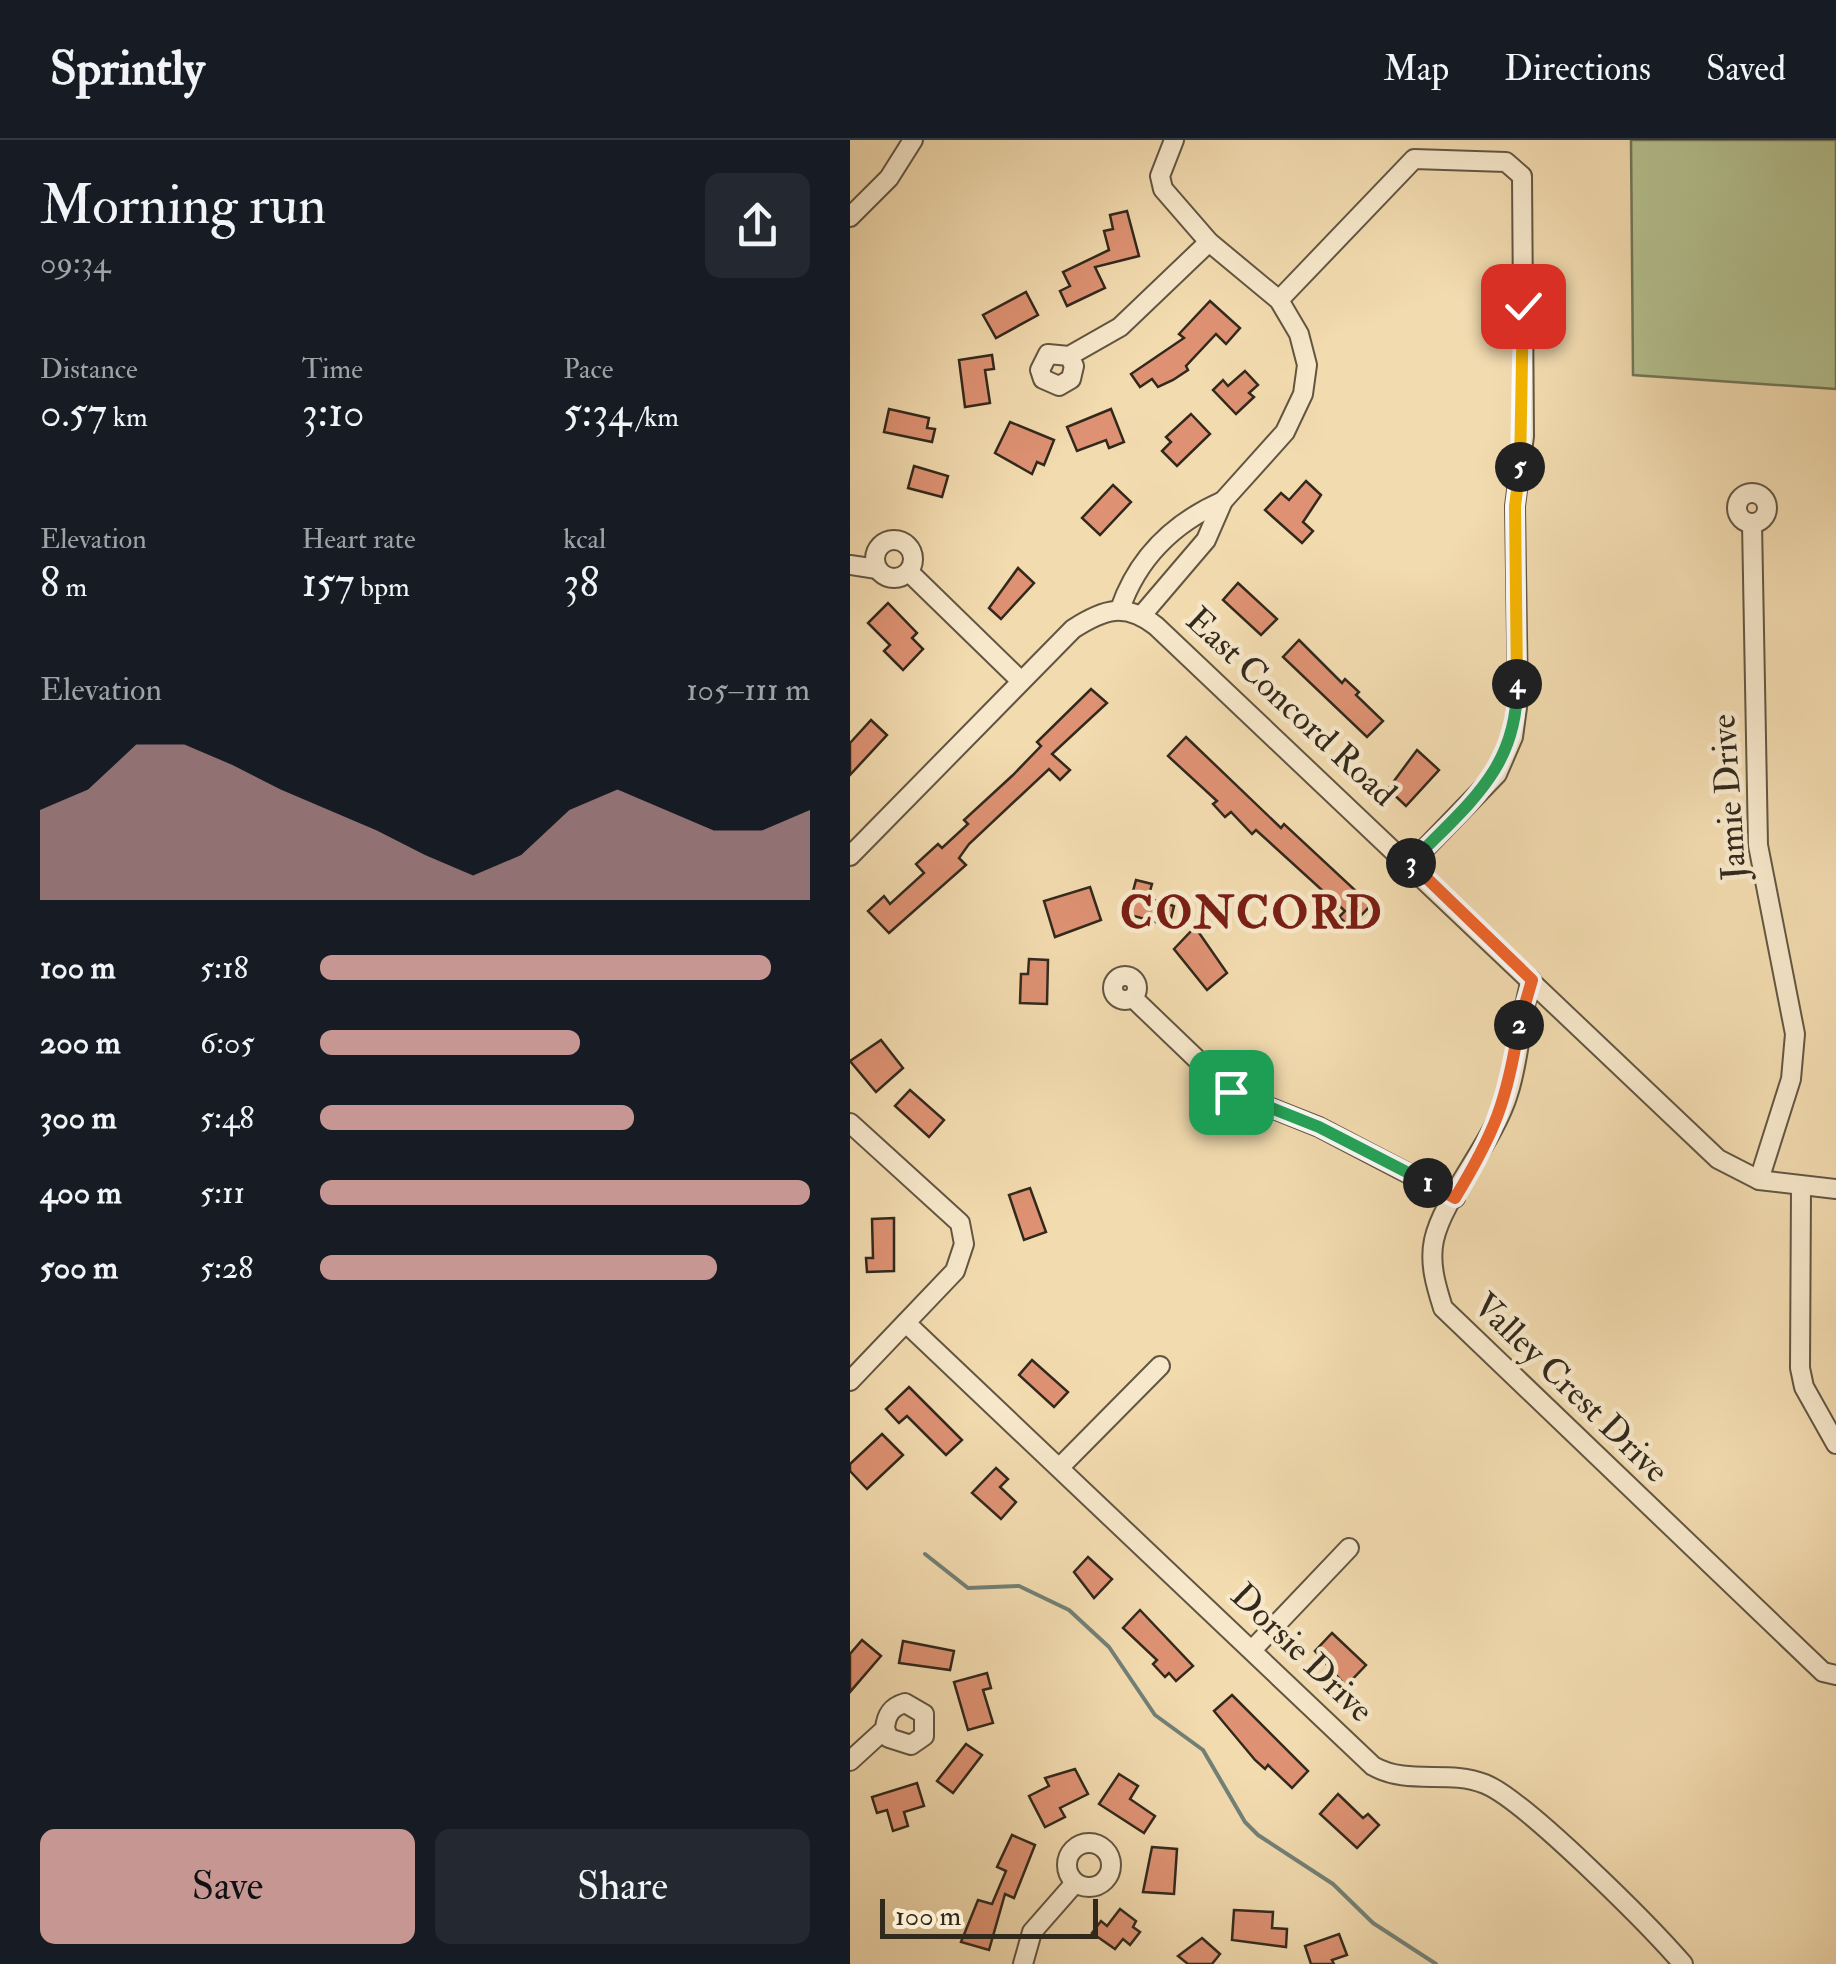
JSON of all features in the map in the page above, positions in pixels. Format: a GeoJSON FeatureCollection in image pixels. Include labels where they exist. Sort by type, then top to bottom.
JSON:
{"type":"FeatureCollection","features":[{"type":"Feature","properties":{"kind":"street"},"geometry":{"type":"LineString","coordinates":[[850,217],[889,178],[913,140]]}},
{"type":"Feature","properties":{"kind":"street"},"geometry":{"type":"LineString","coordinates":[[1142,615],[1206,540],[1223,500],[1286,432],[1303,394],[1308,365],[1299,334],[1279,300],[1210,242],[1162,189],[1160,176],[1174,140]]}},
{"type":"Feature","properties":{"kind":"street"},"geometry":{"type":"LineString","coordinates":[[1279,300],[1414,160],[1506,162],[1522,176],[1524,436],[1515,506],[1518,700],[1513,737],[1496,774],[1410,864]]}},
{"type":"Feature","properties":{"kind":"street"},"geometry":{"type":"LineString","coordinates":[[1069,356],[1120,328],[1210,242]]}},
{"type":"Feature","properties":{"kind":"street"},"geometry":{"type":"LineString","coordinates":[[850,856],[1182,521],[1223,500]]}},
{"type":"Feature","properties":{"kind":"street","name":"Jamie Drive"},"geometry":{"type":"LineString","coordinates":[[1752,524],[1758,844],[1795,1034],[1791,1079],[1759,1180]]}},
{"type":"Feature","properties":{"kind":"street"},"geometry":{"type":"LineString","coordinates":[[876,568],[876,553],[892,540],[904,542],[913,553],[910,572]]}},
{"type":"Feature","properties":{"kind":"street"},"geometry":{"type":"LineString","coordinates":[[850,565],[876,568],[888,578],[910,572]]}},
{"type":"Feature","properties":{"kind":"street"},"geometry":{"type":"LineString","coordinates":[[910,572],[1021,681]]}},
{"type":"Feature","properties":{"kind":"street"},"geometry":{"type":"LineString","coordinates":[[1073,629],[1095,614],[1120,609],[1132,573]]}},
{"type":"Feature","properties":{"kind":"street","name":"East Concord Road"},"geometry":{"type":"LineString","coordinates":[[1120,609],[1142,615],[1410,864],[1697,1141],[1732,1168],[1759,1180],[1801,1188],[1836,1189]]}},
{"type":"Feature","properties":{"kind":"street","name":"Valley Crest Drive"},"geometry":{"type":"LineString","coordinates":[[1532,980],[1520,1017],[1509,1093],[1485,1148],[1434,1238],[1433,1278],[1443,1308],[1829,1673]]}},
{"type":"Feature","properties":{"kind":"street"},"geometry":{"type":"LineString","coordinates":[[1133,998],[1231,1092],[1319,1127],[1455,1198]]}},
{"type":"Feature","properties":{"kind":"street"},"geometry":{"type":"LineString","coordinates":[[850,1124],[960,1224],[964,1244],[955,1272],[850,1381]]}},
{"type":"Feature","properties":{"kind":"street"},"geometry":{"type":"LineString","coordinates":[[1801,1188],[1800,1368],[1804,1387],[1836,1444]]}},
{"type":"Feature","properties":{"kind":"street","name":"Dorsie Drive"},"geometry":{"type":"LineString","coordinates":[[906,1323],[1340,1736],[1390,1776],[1452,1777],[1502,1791],[1683,1964]]}},
{"type":"Feature","properties":{"kind":"street"},"geometry":{"type":"LineString","coordinates":[[1060,1467],[1160,1366]]}},
{"type":"Feature","properties":{"kind":"street"},"geometry":{"type":"LineString","coordinates":[[1252,1650],[1349,1548]]}},
{"type":"Feature","properties":{"kind":"street"},"geometry":{"type":"LineString","coordinates":[[850,1761],[885,1729]]}},
{"type":"Feature","properties":{"kind":"street"},"geometry":{"type":"LineString","coordinates":[[1022,1964],[1032,1932],[1075,1883]]}},
{"type":"Feature","properties":{"kind":"green space"},"geometry":{"type":"Polygon","coordinates":[[[1631,140],[1836,140],[1836,389],[1633,375],[1631,140]]]}},
{"type":"Feature","properties":{"kind":"building"},"geometry":{"type":"Polygon","coordinates":[[[1127,211],[1139,256],[1095,267],[1105,288],[1067,306],[1060,291],[1070,286],[1063,272],[1109,250],[1104,231],[1113,229],[1110,215],[1127,211]]]}},
{"type":"Feature","properties":{"kind":"building"},"geometry":{"type":"Polygon","coordinates":[[[1026,292],[1038,315],[996,338],[983,315],[1026,292]]]}},
{"type":"Feature","properties":{"kind":"building"},"geometry":{"type":"Polygon","coordinates":[[[1210,301],[1240,328],[1226,344],[1216,334],[1186,366],[1188,370],[1173,380],[1158,387],[1152,379],[1140,387],[1131,374],[1184,338],[1179,334],[1210,301]]]}},
{"type":"Feature","properties":{"kind":"building"},"geometry":{"type":"Polygon","coordinates":[[[992,355],[994,369],[985,370],[990,403],[965,407],[959,360],[992,355]]]}},
{"type":"Feature","properties":{"kind":"building"},"geometry":{"type":"Polygon","coordinates":[[[1245,371],[1258,385],[1249,393],[1254,397],[1236,414],[1213,390],[1223,380],[1228,386],[1245,371]]]}},
{"type":"Feature","properties":{"kind":"building"},"geometry":{"type":"Polygon","coordinates":[[[889,409],[929,418],[927,428],[935,429],[932,442],[884,432],[889,409]]]}},
{"type":"Feature","properties":{"kind":"building"},"geometry":{"type":"Polygon","coordinates":[[[1111,409],[1124,442],[1109,448],[1106,440],[1077,451],[1067,427],[1111,409]]]}},
{"type":"Feature","properties":{"kind":"building"},"geometry":{"type":"Polygon","coordinates":[[[1191,414],[1210,434],[1177,466],[1162,451],[1171,442],[1166,437],[1191,414]]]}},
{"type":"Feature","properties":{"kind":"building"},"geometry":{"type":"Polygon","coordinates":[[[1010,422],[1054,440],[1044,465],[1037,462],[1032,474],[995,453],[1010,422]]]}},
{"type":"Feature","properties":{"kind":"building"},"geometry":{"type":"Polygon","coordinates":[[[914,466],[948,476],[942,497],[908,488],[914,466]]]}},
{"type":"Feature","properties":{"kind":"building"},"geometry":{"type":"Polygon","coordinates":[[[1306,481],[1321,495],[1303,522],[1313,531],[1302,543],[1265,510],[1281,493],[1289,500],[1306,481]]]}},
{"type":"Feature","properties":{"kind":"building"},"geometry":{"type":"Polygon","coordinates":[[[1113,485],[1131,502],[1100,535],[1082,518],[1113,485]]]}},
{"type":"Feature","properties":{"kind":"building"},"geometry":{"type":"Polygon","coordinates":[[[1018,568],[1034,583],[1001,619],[989,608],[1018,568]]]}},
{"type":"Feature","properties":{"kind":"building"},"geometry":{"type":"Polygon","coordinates":[[[1238,583],[1277,619],[1261,635],[1223,600],[1238,583]]]}},
{"type":"Feature","properties":{"kind":"building"},"geometry":{"type":"Polygon","coordinates":[[[888,603],[917,633],[912,638],[923,649],[903,670],[884,651],[890,645],[868,623],[888,603]]]}},
{"type":"Feature","properties":{"kind":"building"},"geometry":{"type":"Polygon","coordinates":[[[1299,640],[1342,683],[1345,679],[1359,692],[1356,695],[1383,721],[1367,737],[1283,657],[1299,640]]]}},
{"type":"Feature","properties":{"kind":"building"},"geometry":{"type":"Polygon","coordinates":[[[1091,689],[1107,703],[1052,754],[1070,770],[1060,780],[1049,769],[969,844],[959,858],[966,865],[889,933],[868,911],[884,896],[890,904],[924,873],[916,864],[938,844],[942,848],[968,824],[964,820],[1013,775],[1041,746],[1037,742],[1091,689]]]}},
{"type":"Feature","properties":{"kind":"building"},"geometry":{"type":"Polygon","coordinates":[[[871,720],[887,735],[850,775],[850,743],[871,720]]]}},
{"type":"Feature","properties":{"kind":"building"},"geometry":{"type":"Polygon","coordinates":[[[1186,737],[1281,828],[1284,824],[1371,905],[1350,927],[1339,917],[1345,911],[1256,830],[1252,834],[1231,812],[1225,817],[1213,804],[1217,801],[1168,756],[1186,737]]]}},
{"type":"Feature","properties":{"kind":"building"},"geometry":{"type":"Polygon","coordinates":[[[1417,750],[1439,770],[1406,806],[1388,789],[1417,750]]]}},
{"type":"Feature","properties":{"kind":"building"},"geometry":{"type":"Polygon","coordinates":[[[1136,880],[1152,884],[1148,898],[1174,906],[1169,926],[1127,914],[1136,880]]]}},
{"type":"Feature","properties":{"kind":"building"},"geometry":{"type":"Polygon","coordinates":[[[1090,887],[1101,920],[1055,937],[1044,901],[1090,887]]]}},
{"type":"Feature","properties":{"kind":"building"},"geometry":{"type":"Polygon","coordinates":[[[1195,927],[1227,973],[1207,990],[1174,949],[1195,927]]]}},
{"type":"Feature","properties":{"kind":"building"},"geometry":{"type":"Polygon","coordinates":[[[1029,959],[1048,960],[1047,1004],[1020,1003],[1021,974],[1028,974],[1029,959]]]}},
{"type":"Feature","properties":{"kind":"building"},"geometry":{"type":"Polygon","coordinates":[[[881,1040],[903,1068],[876,1092],[850,1061],[881,1040]]]}},
{"type":"Feature","properties":{"kind":"building"},"geometry":{"type":"Polygon","coordinates":[[[910,1090],[944,1120],[929,1137],[895,1106],[910,1090]]]}},
{"type":"Feature","properties":{"kind":"building"},"geometry":{"type":"Polygon","coordinates":[[[1030,1188],[1046,1232],[1024,1240],[1009,1195],[1030,1188]]]}},
{"type":"Feature","properties":{"kind":"building"},"geometry":{"type":"Polygon","coordinates":[[[894,1218],[894,1271],[867,1272],[866,1258],[873,1258],[872,1219],[894,1218]]]}},
{"type":"Feature","properties":{"kind":"building"},"geometry":{"type":"Polygon","coordinates":[[[1032,1360],[1068,1392],[1054,1407],[1019,1375],[1032,1360]]]}},
{"type":"Feature","properties":{"kind":"building"},"geometry":{"type":"Polygon","coordinates":[[[909,1387],[962,1440],[946,1455],[907,1416],[899,1423],[886,1409],[909,1387]]]}},
{"type":"Feature","properties":{"kind":"building"},"geometry":{"type":"Polygon","coordinates":[[[882,1434],[903,1455],[867,1489],[850,1471],[850,1464],[882,1434]]]}},
{"type":"Feature","properties":{"kind":"building"},"geometry":{"type":"Polygon","coordinates":[[[996,1468],[1008,1479],[1000,1487],[1016,1502],[1001,1519],[972,1493],[996,1468]]]}},
{"type":"Feature","properties":{"kind":"building"},"geometry":{"type":"Polygon","coordinates":[[[1088,1557],[1112,1579],[1094,1598],[1074,1572],[1088,1557]]]}},
{"type":"Feature","properties":{"kind":"building"},"geometry":{"type":"Polygon","coordinates":[[[1140,1610],[1193,1666],[1176,1681],[1169,1673],[1165,1677],[1153,1664],[1157,1660],[1123,1628],[1140,1610]]]}},
{"type":"Feature","properties":{"kind":"building"},"geometry":{"type":"Polygon","coordinates":[[[1332,1633],[1366,1665],[1346,1686],[1315,1651],[1332,1633]]]}},
{"type":"Feature","properties":{"kind":"building"},"geometry":{"type":"Polygon","coordinates":[[[862,1640],[881,1656],[850,1692],[850,1654],[862,1640]]]}},
{"type":"Feature","properties":{"kind":"building"},"geometry":{"type":"Polygon","coordinates":[[[903,1641],[954,1651],[950,1670],[899,1663],[903,1641]]]}},
{"type":"Feature","properties":{"kind":"building"},"geometry":{"type":"Polygon","coordinates":[[[987,1673],[991,1688],[983,1690],[993,1723],[968,1730],[954,1682],[987,1673]]]}},
{"type":"Feature","properties":{"kind":"building"},"geometry":{"type":"Polygon","coordinates":[[[1232,1695],[1308,1771],[1292,1788],[1268,1765],[1265,1769],[1255,1760],[1214,1711],[1232,1695]]]}},
{"type":"Feature","properties":{"kind":"building"},"geometry":{"type":"Polygon","coordinates":[[[966,1744],[982,1755],[953,1793],[937,1781],[966,1744]]]}},
{"type":"Feature","properties":{"kind":"building"},"geometry":{"type":"Polygon","coordinates":[[[1075,1769],[1088,1794],[1060,1808],[1065,1817],[1045,1827],[1029,1796],[1049,1786],[1045,1778],[1075,1769]]]}},
{"type":"Feature","properties":{"kind":"building"},"geometry":{"type":"Polygon","coordinates":[[[1119,1774],[1138,1786],[1130,1799],[1155,1816],[1144,1833],[1099,1804],[1119,1774]]]}},
{"type":"Feature","properties":{"kind":"building"},"geometry":{"type":"Polygon","coordinates":[[[917,1783],[924,1806],[904,1812],[908,1826],[893,1831],[887,1810],[877,1813],[872,1797],[917,1783]]]}},
{"type":"Feature","properties":{"kind":"building"},"geometry":{"type":"Polygon","coordinates":[[[1338,1794],[1363,1818],[1368,1814],[1379,1825],[1357,1848],[1320,1814],[1338,1794]]]}},
{"type":"Feature","properties":{"kind":"building"},"geometry":{"type":"Polygon","coordinates":[[[1012,1835],[1035,1845],[1014,1898],[1005,1894],[989,1950],[961,1942],[978,1900],[992,1904],[1006,1871],[997,1867],[1012,1835]]]}},
{"type":"Feature","properties":{"kind":"building"},"geometry":{"type":"Polygon","coordinates":[[[1152,1847],[1177,1849],[1174,1894],[1143,1892],[1152,1847]]]}},
{"type":"Feature","properties":{"kind":"building"},"geometry":{"type":"Polygon","coordinates":[[[1120,1909],[1136,1921],[1133,1927],[1140,1932],[1130,1945],[1123,1939],[1115,1949],[1092,1933],[1101,1921],[1107,1926],[1120,1909]]]}},
{"type":"Feature","properties":{"kind":"building"},"geometry":{"type":"Polygon","coordinates":[[[1234,1910],[1273,1912],[1272,1928],[1287,1929],[1286,1947],[1232,1940],[1234,1910]]]}},
{"type":"Feature","properties":{"kind":"building"},"geometry":{"type":"Polygon","coordinates":[[[1339,1934],[1347,1955],[1332,1960],[1334,1964],[1311,1964],[1305,1946],[1339,1934]]]}},
{"type":"Feature","properties":{"kind":"building"},"geometry":{"type":"Polygon","coordinates":[[[1202,1938],[1220,1954],[1212,1964],[1188,1964],[1178,1956],[1202,1938]]]}},
{"type":"Feature","properties":{"kind":"waterway"},"geometry":{"type":"LineString","coordinates":[[925,1554],[968,1588],[1019,1586],[1069,1610],[1109,1647],[1155,1715],[1203,1750],[1245,1822],[1258,1835],[1333,1884],[1373,1923],[1436,1964]]}},
{"type":"Feature","properties":{"kind":"district","name":"CONCORD"},"geometry":{"type":"Point","coordinates":[1252,914]}},
{"type":"Feature","properties":{"kind":"route"},"geometry":{"type":"LineString","coordinates":[[1231,1092],[1319,1127],[1455,1198],[1485,1148],[1509,1093],[1520,1017],[1532,980],[1410,864],[1496,774],[1513,737],[1518,700],[1515,506],[1524,436],[1523,306]]}}]}
